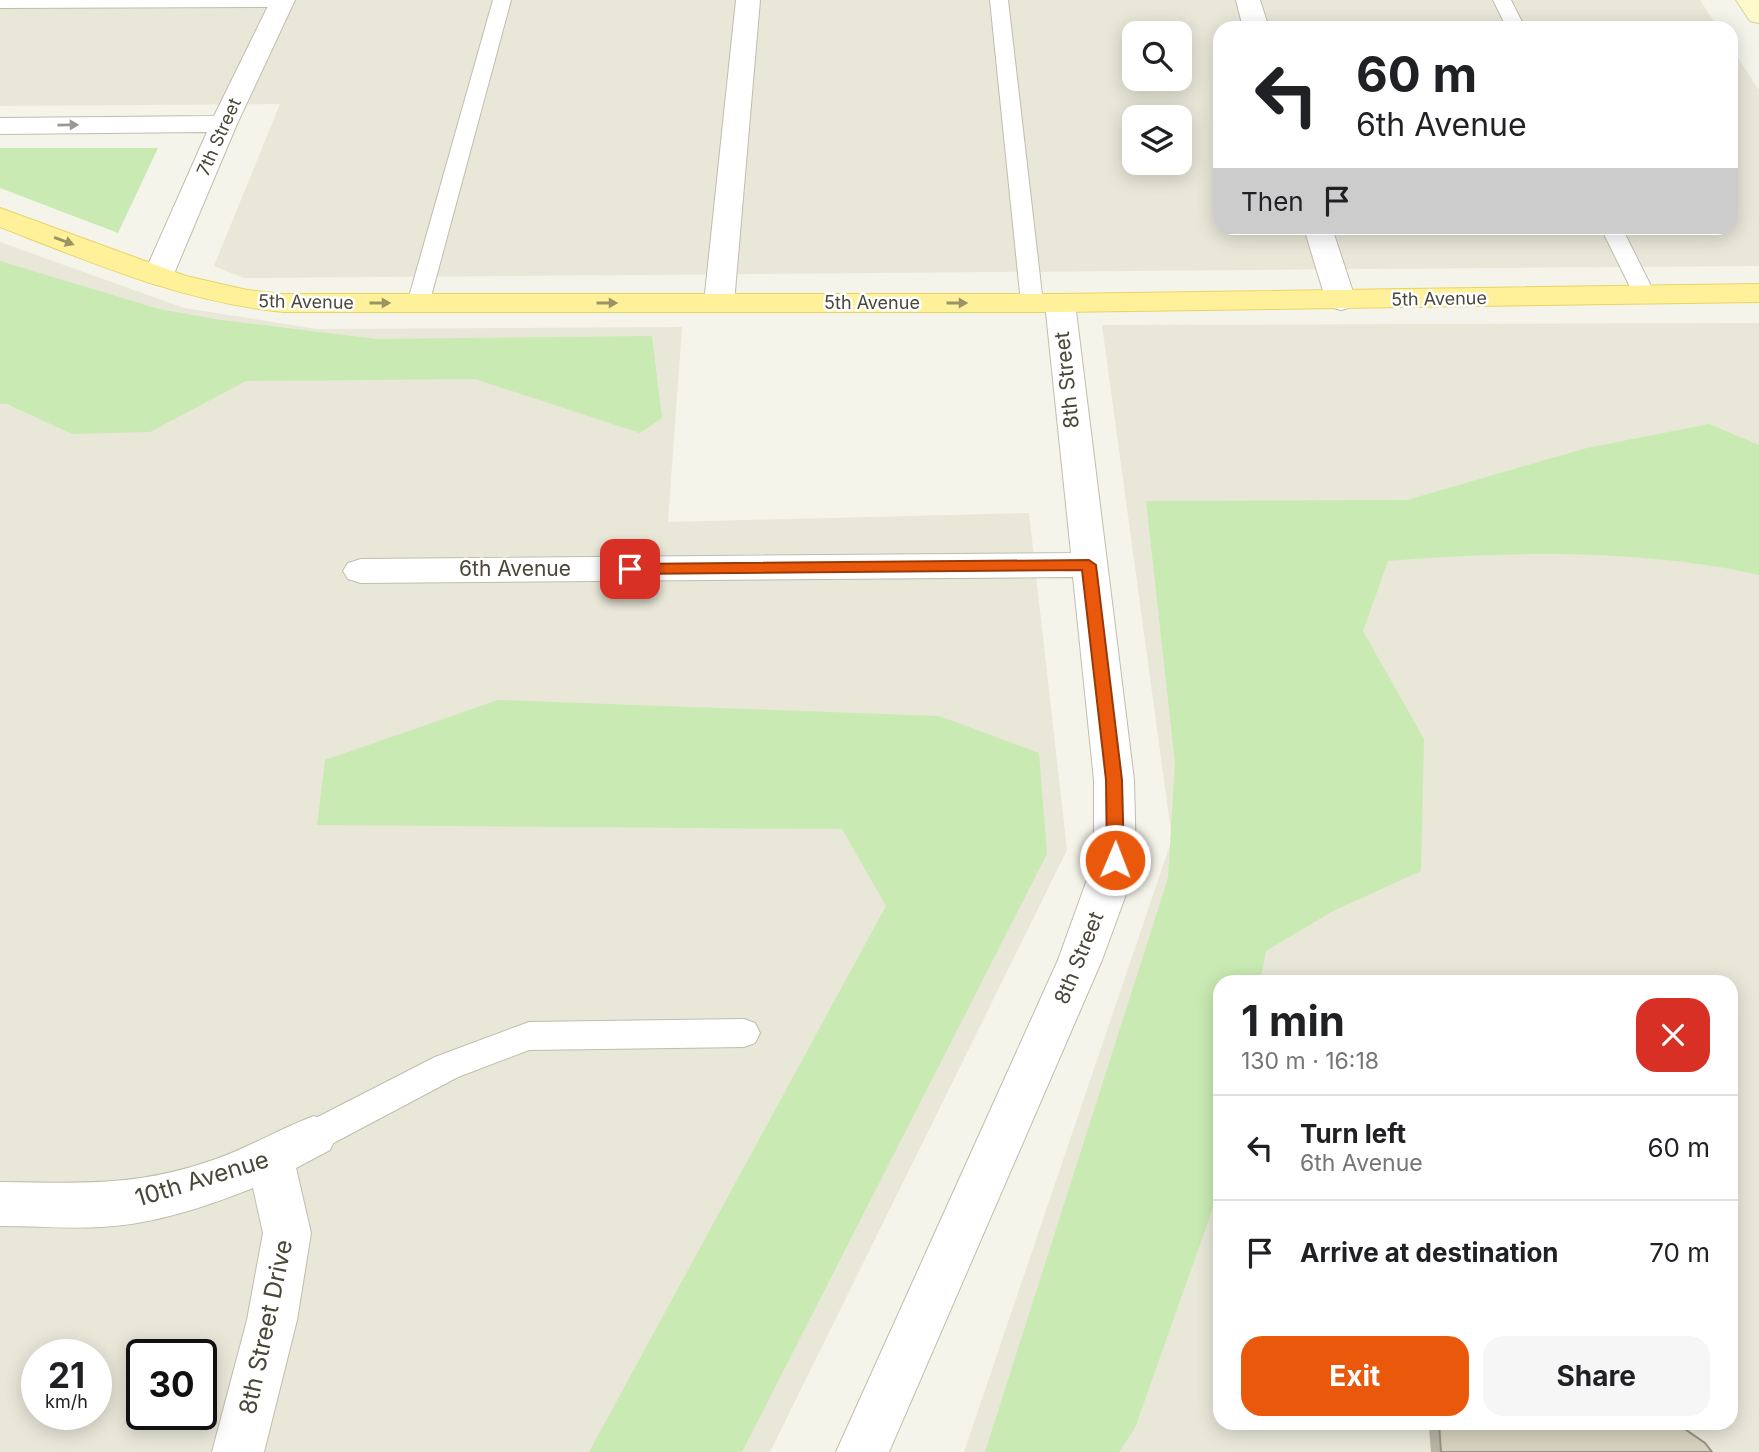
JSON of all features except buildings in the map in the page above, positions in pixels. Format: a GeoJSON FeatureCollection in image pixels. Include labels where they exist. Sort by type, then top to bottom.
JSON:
{"type":"FeatureCollection","features":[{"type":"Feature","properties":{"kind":"main road","name":"5th Avenue"},"geometry":{"type":"LineString","coordinates":[[0,217],[158,276],[252,302],[1046,303],[1341,301],[1759,293]]}},
{"type":"Feature","properties":{"kind":"street"},"geometry":{"type":"LineString","coordinates":[[719,303],[748,0]]}},
{"type":"Feature","properties":{"kind":"street"},"geometry":{"type":"LineString","coordinates":[[1248,0],[1254,21]]}},
{"type":"Feature","properties":{"kind":"street"},"geometry":{"type":"LineString","coordinates":[[1748,0],[1759,16]]}},
{"type":"Feature","properties":{"kind":"street","name":"7th Street"},"geometry":{"type":"LineString","coordinates":[[158,276],[224,124],[282,1]]}},
{"type":"Feature","properties":{"kind":"street"},"geometry":{"type":"LineString","coordinates":[[0,126],[224,124]]}},
{"type":"Feature","properties":{"kind":"street"},"geometry":{"type":"LineString","coordinates":[[1320,235],[1341,301]]}},
{"type":"Feature","properties":{"kind":"street","name":"8th Street"},"geometry":{"type":"LineString","coordinates":[[862,1452],[1080,960],[1115,860],[1114,780],[1089,565],[1046,303]]}},
{"type":"Feature","properties":{"kind":"street","name":"6th Avenue"},"geometry":{"type":"LineString","coordinates":[[361,570],[1089,565]]}},
{"type":"Feature","properties":{"kind":"street","name":"10th Avenue"},"geometry":{"type":"LineString","coordinates":[[0,1204],[116,1204],[165,1196],[271,1161],[314,1136]]}},
{"type":"Feature","properties":{"kind":"street","name":"8th Street Drive"},"geometry":{"type":"LineString","coordinates":[[238,1452],[272,1320],[287,1233],[271,1161]]}},
{"type":"Feature","properties":{"kind":"lane"},"geometry":{"type":"LineString","coordinates":[[418,304],[502,0]]}},
{"type":"Feature","properties":{"kind":"lane"},"geometry":{"type":"LineString","coordinates":[[999,0],[1046,303]]}},
{"type":"Feature","properties":{"kind":"lane"},"geometry":{"type":"LineString","coordinates":[[1502,0],[1512,21]]}},
{"type":"Feature","properties":{"kind":"lane"},"geometry":{"type":"LineString","coordinates":[[0,3],[282,1]]}},
{"type":"Feature","properties":{"kind":"lane"},"geometry":{"type":"LineString","coordinates":[[1615,235],[1644,295]]}},
{"type":"Feature","properties":{"kind":"lane"},"geometry":{"type":"LineString","coordinates":[[314,1136],[478,1053],[500,1043],[528,1036],[744,1033]]}},
{"type":"Feature","properties":{"kind":"shaded area"},"geometry":{"type":"Polygon","coordinates":[[[0,0],[1700,0],[1714,21],[1213,21],[1213,235],[1738,235],[1738,58],[1759,90],[1759,266],[244,278],[214,266],[280,104],[0,106],[0,0]]]}},
{"type":"Feature","properties":{"kind":"shaded area"},"geometry":{"type":"Polygon","coordinates":[[[0,242],[184,308],[317,329],[682,327],[668,522],[1029,513],[1067,850],[770,1452],[0,1452],[0,242]]]}},
{"type":"Feature","properties":{"kind":"shaded area"},"geometry":{"type":"Polygon","coordinates":[[[1759,323],[1759,1452],[964,1452],[1172,839],[1102,325],[1759,323]]]}},
{"type":"Feature","properties":{"kind":"green space"},"geometry":{"type":"Polygon","coordinates":[[[0,148],[158,148],[118,233],[0,188],[0,148]]]}},
{"type":"Feature","properties":{"kind":"green space"},"geometry":{"type":"Polygon","coordinates":[[[0,261],[159,309],[220,320],[377,339],[652,336],[662,418],[640,433],[475,379],[246,381],[150,432],[72,434],[7,404],[0,404],[0,261]]]}},
{"type":"Feature","properties":{"kind":"green space"},"geometry":{"type":"Polygon","coordinates":[[[1709,424],[1759,445],[1759,575],[1669,560],[1574,554],[1479,555],[1388,561],[1363,631],[1424,739],[1421,871],[1333,911],[1266,951],[1261,975],[1213,975],[1213,1208],[1135,1428],[1119,1452],[985,1452],[1168,878],[1175,763],[1146,501],[1407,500],[1587,448],[1709,424]]]}},
{"type":"Feature","properties":{"kind":"green space"},"geometry":{"type":"Polygon","coordinates":[[[498,700],[939,716],[1039,753],[1047,854],[742,1452],[589,1452],[886,906],[842,829],[317,825],[325,760],[498,700]]]}},
{"type":"Feature","properties":{"kind":"route"},"geometry":{"type":"LineString","coordinates":[[630,569],[1089,565],[1114,780],[1115,860]]}}]}
